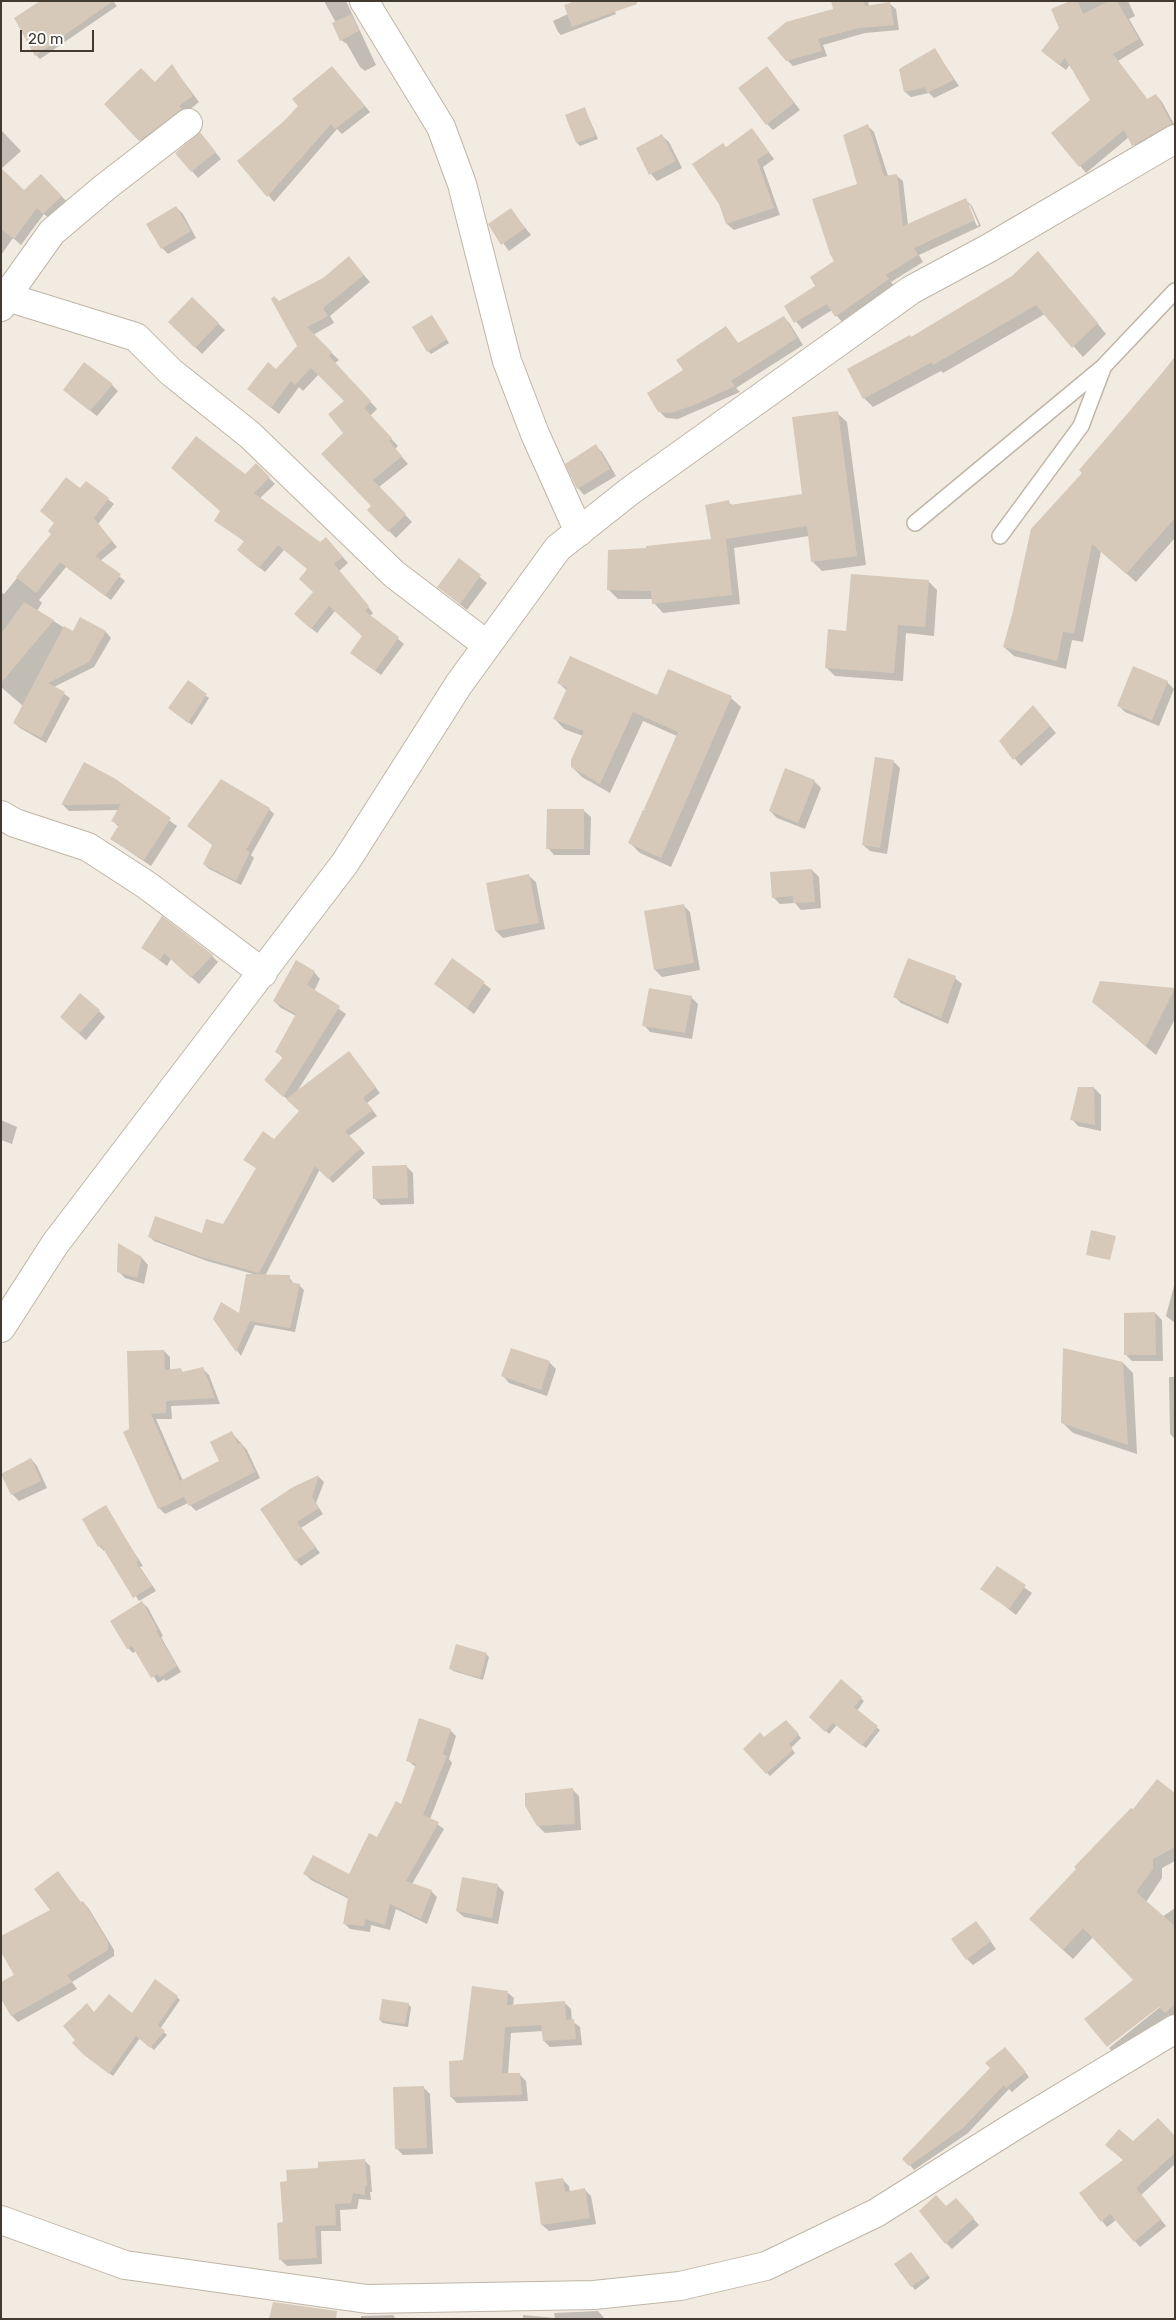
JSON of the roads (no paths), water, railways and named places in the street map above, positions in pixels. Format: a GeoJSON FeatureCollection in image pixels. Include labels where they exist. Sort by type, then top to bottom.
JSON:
{"type":"FeatureCollection","features":[{"type":"Feature","properties":{"kind":"street"},"geometry":{"type":"LineString","coordinates":[[364,1],[442,127],[462,184],[507,361],[534,434],[578,532]]}},
{"type":"Feature","properties":{"kind":"street"},"geometry":{"type":"LineString","coordinates":[[188,123],[104,188],[52,232],[4,302],[136,337],[171,372],[250,435],[394,574],[488,645]]}},
{"type":"Feature","properties":{"kind":"street"},"geometry":{"type":"LineString","coordinates":[[1,1328],[55,1244],[345,863],[459,684],[558,548],[630,491],[911,290],[989,248],[1175,139]]}},
{"type":"Feature","properties":{"kind":"street"},"geometry":{"type":"LineString","coordinates":[[1,815],[15,823],[88,847],[148,886],[263,973]]}},
{"type":"Feature","properties":{"kind":"street"},"geometry":{"type":"LineString","coordinates":[[1,2220],[125,2265],[367,2299],[594,2295],[680,2286],[766,2266],[876,2213],[1016,2125],[1175,2030]]}},
{"type":"Feature","properties":{"kind":"lane"},"geometry":{"type":"LineString","coordinates":[[915,523],[1103,367],[1175,291]]}},
{"type":"Feature","properties":{"kind":"lane"},"geometry":{"type":"LineString","coordinates":[[1000,536],[1081,426],[1103,367]]}}]}
